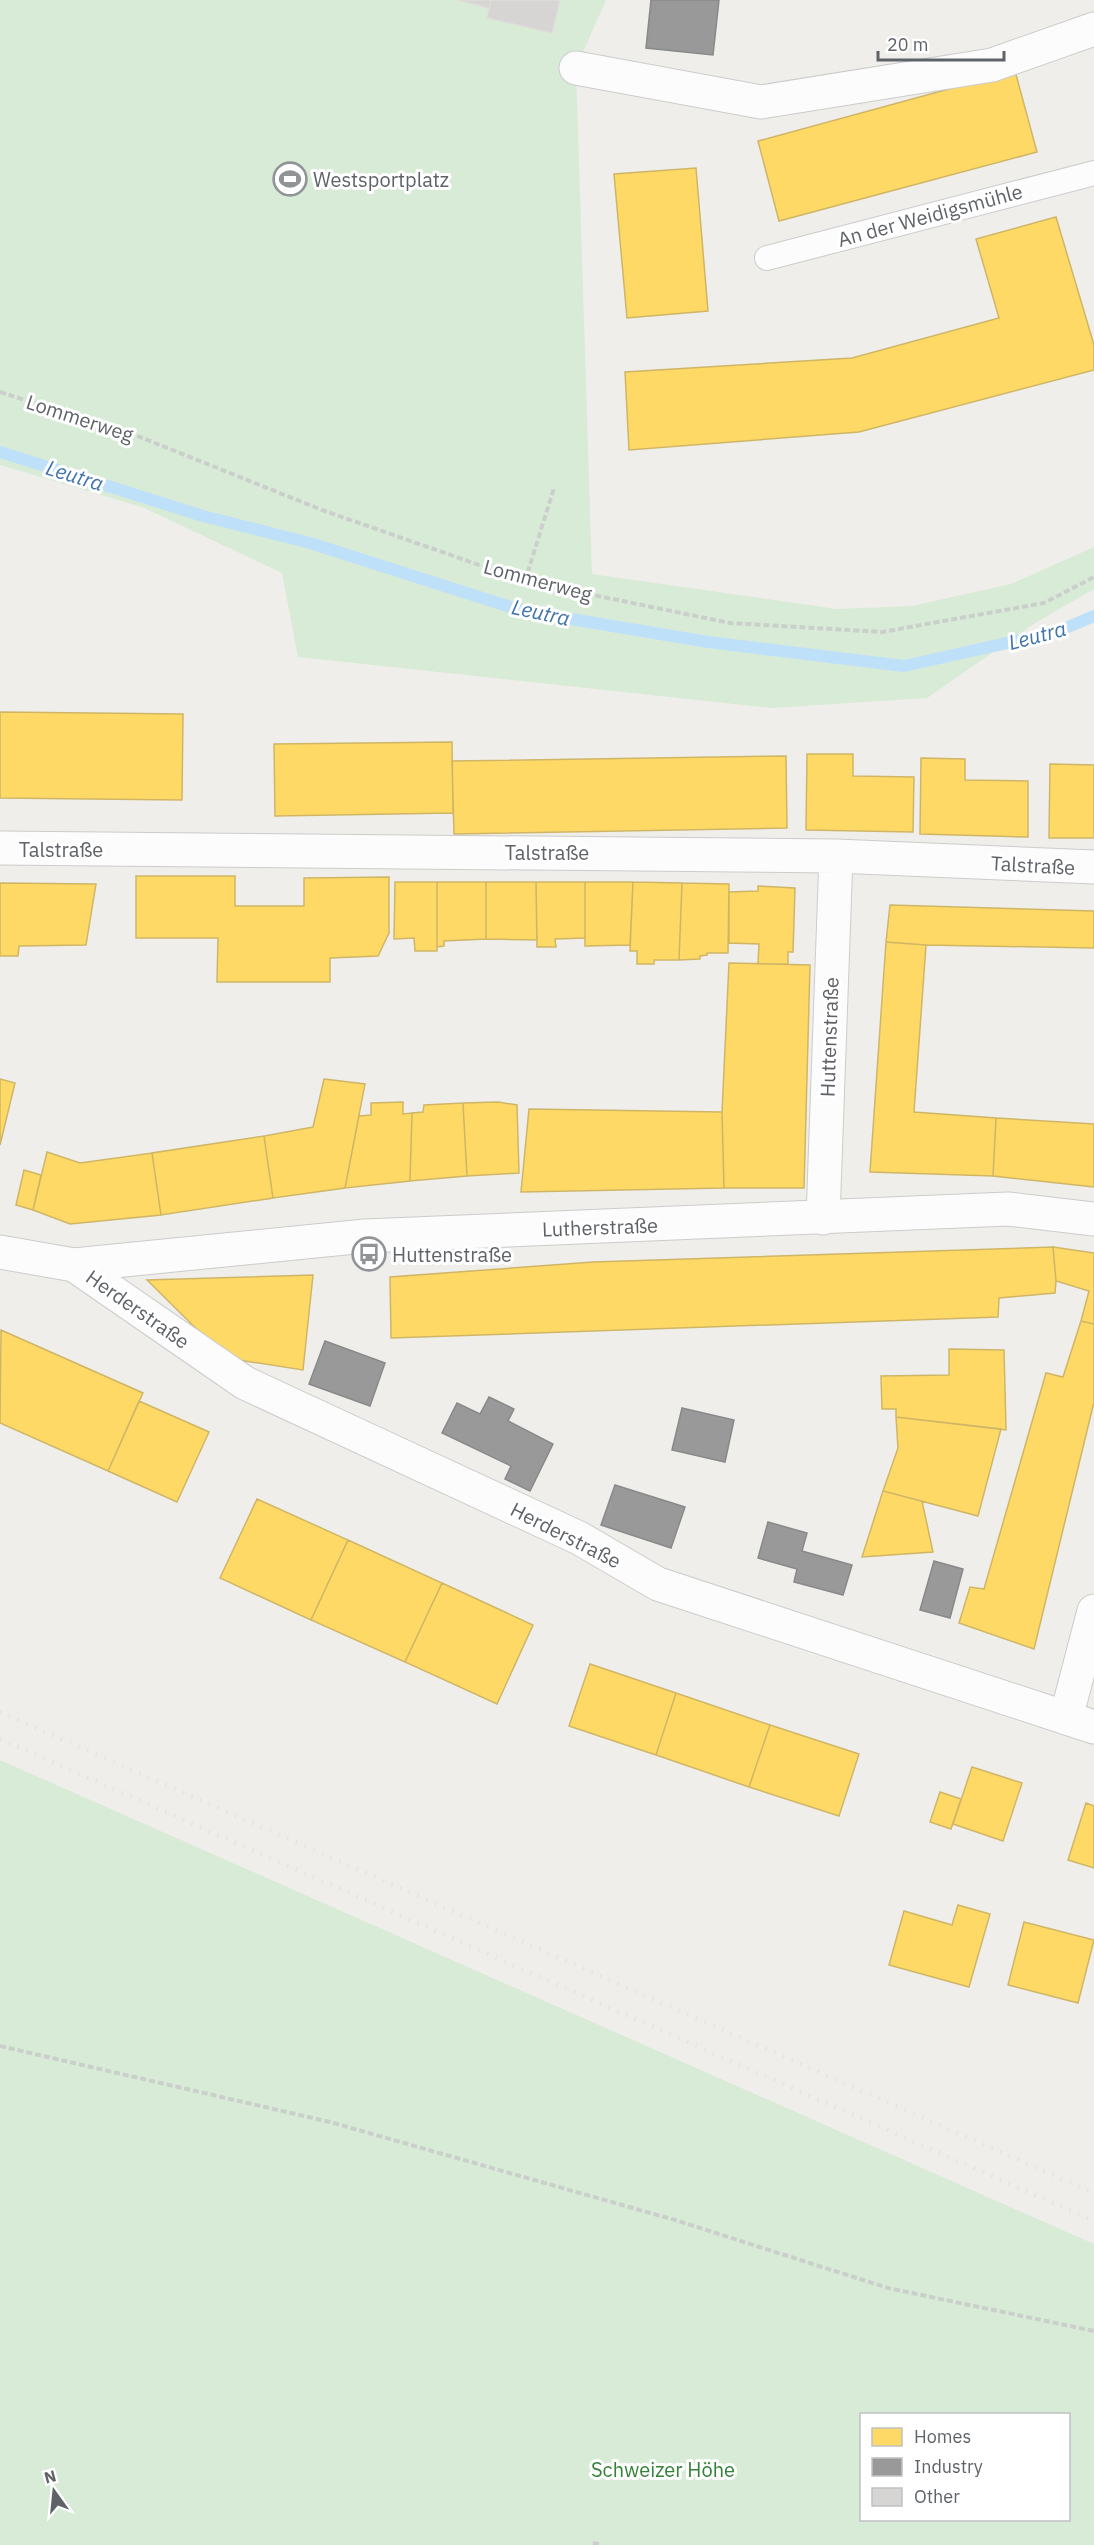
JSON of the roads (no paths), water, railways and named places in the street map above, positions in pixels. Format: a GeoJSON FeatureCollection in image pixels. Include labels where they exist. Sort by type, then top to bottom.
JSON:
{"type":"FeatureCollection","features":[{"type":"Feature","properties":{"kind":"street"},"geometry":{"type":"LineString","coordinates":[[576,68],[761,102],[992,65],[1094,29]]}},
{"type":"Feature","properties":{"kind":"street","name":"Talstraße"},"geometry":{"type":"LineString","coordinates":[[0,848],[836,856],[1094,867]]}},
{"type":"Feature","properties":{"kind":"street","name":"Huttenstraße"},"geometry":{"type":"LineString","coordinates":[[823,1218],[836,856]]}},
{"type":"Feature","properties":{"kind":"street","name":"Lutherstraße"},"geometry":{"type":"LineString","coordinates":[[0,1252],[74,1265],[365,1236],[1008,1209],[1094,1219]]}},
{"type":"Feature","properties":{"kind":"street","name":"Herderstraße"},"geometry":{"type":"LineString","coordinates":[[74,1265],[245,1383],[579,1538],[658,1584],[1080,1722]]}},
{"type":"Feature","properties":{"kind":"street"},"geometry":{"type":"LineString","coordinates":[[1080,1722],[1094,1611]]}},
{"type":"Feature","properties":{"kind":"lane","name":"An der Weidigsmühle"},"geometry":{"type":"LineString","coordinates":[[767,258],[1094,172]]}},
{"type":"Feature","properties":{"kind":"waterway","name":"Leutra"},"geometry":{"type":"LineString","coordinates":[[0,452],[203,516],[310,543],[523,611],[708,642],[904,666],[1056,632],[1094,616]]}},
{"type":"Feature","properties":{"kind":"railway"},"geometry":{"type":"LineString","coordinates":[[0,1712],[1094,2193]]}},
{"type":"Feature","properties":{"kind":"railway"},"geometry":{"type":"LineString","coordinates":[[0,1739],[1094,2221]]}},
{"type":"Feature","properties":{"kind":"place","name":"Westsportplatz"},"geometry":{"type":"Point","coordinates":[290,179]}},
{"type":"Feature","properties":{"kind":"place","name":"Huttenstraße"},"geometry":{"type":"Point","coordinates":[369,1254]}},
{"type":"Feature","properties":{"kind":"park label","name":"Schweizer Höhe"},"geometry":{"type":"Point","coordinates":[663,2469]}}]}
